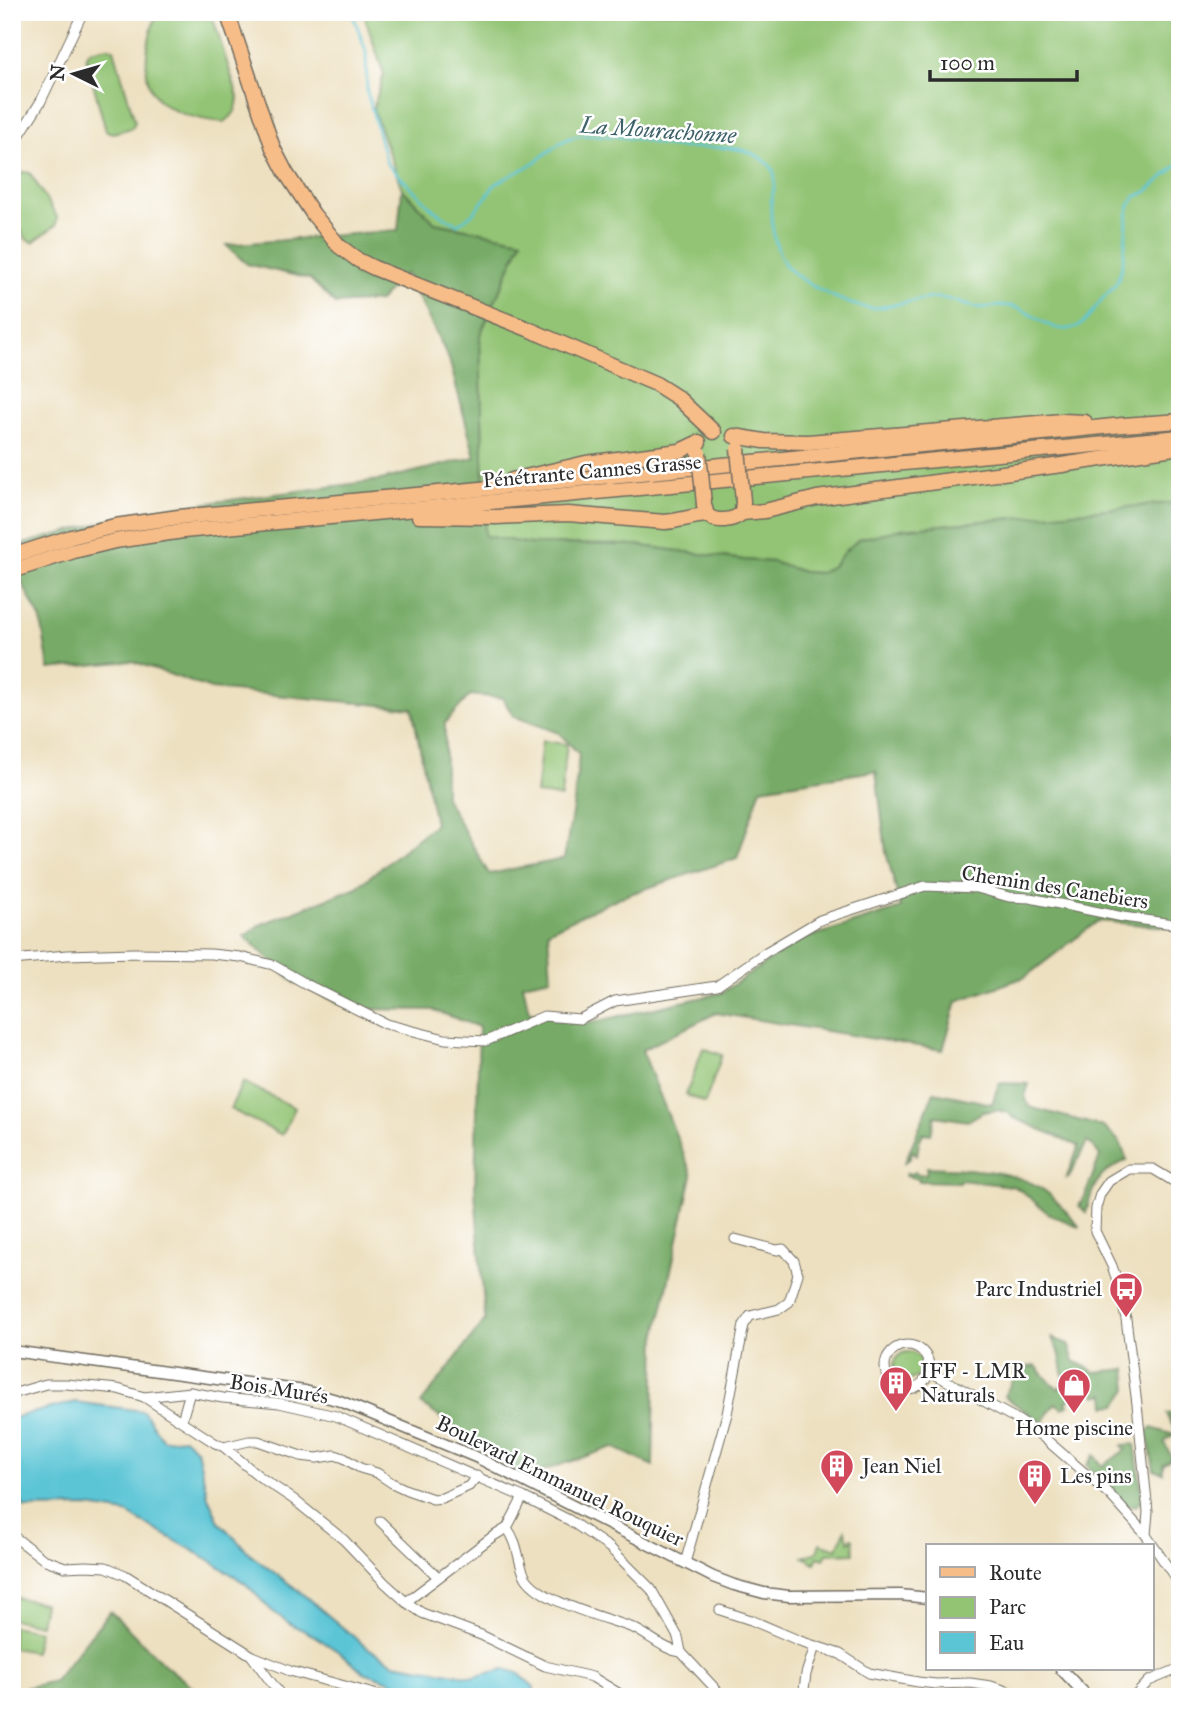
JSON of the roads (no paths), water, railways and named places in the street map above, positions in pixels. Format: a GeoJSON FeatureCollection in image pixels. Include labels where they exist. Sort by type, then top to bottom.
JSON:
{"type":"FeatureCollection","features":[{"type":"Feature","properties":{"kind":"main road"},"geometry":{"type":"LineString","coordinates":[[227,12],[273,148],[298,194],[339,246],[374,268],[528,328],[656,384],[678,398],[714,432]]}},
{"type":"Feature","properties":{"kind":"main road"},"geometry":{"type":"LineString","coordinates":[[736,442],[743,507],[734,518],[715,520],[706,509],[699,447],[701,436],[705,433],[722,431],[736,442],[807,442],[1062,421],[1123,425]]}},
{"type":"Feature","properties":{"kind":"main road","name":"Pénétrante Cannes Grasse"},"geometry":{"type":"LineString","coordinates":[[12,555],[115,526],[179,517],[1180,421]]}},
{"type":"Feature","properties":{"kind":"main road","name":"Pénétrante Cannes Grasse"},"geometry":{"type":"LineString","coordinates":[[12,572],[74,551],[115,541],[183,531],[1180,437]]}},
{"type":"Feature","properties":{"kind":"main road"},"geometry":{"type":"LineString","coordinates":[[470,491],[573,466],[699,447]]}},
{"type":"Feature","properties":{"kind":"main road"},"geometry":{"type":"LineString","coordinates":[[743,507],[765,511],[817,498],[1180,447]]}},
{"type":"Feature","properties":{"kind":"main road"},"geometry":{"type":"LineString","coordinates":[[388,511],[426,516],[589,514],[665,522],[696,516],[706,509]]}},
{"type":"Feature","properties":{"kind":"street"},"geometry":{"type":"LineString","coordinates":[[12,146],[41,101],[83,12]]}},
{"type":"Feature","properties":{"kind":"street","name":"Chemin des Canebiers"},"geometry":{"type":"LineString","coordinates":[[12,960],[134,953],[240,957],[273,965],[386,1024],[445,1039],[486,1041],[544,1016],[580,1018],[615,1001],[717,986],[766,952],[820,920],[925,886],[977,888],[1009,897],[1030,898],[1180,925]]}},
{"type":"Feature","properties":{"kind":"street"},"geometry":{"type":"LineString","coordinates":[[1146,1535],[1148,1512],[1126,1319],[1112,1266],[1095,1231],[1096,1208],[1108,1181],[1129,1169],[1153,1169],[1176,1185],[1180,1168]]}},
{"type":"Feature","properties":{"kind":"street"},"geometry":{"type":"LineString","coordinates":[[685,1563],[727,1414],[744,1325],[750,1315],[779,1309],[789,1302],[798,1274],[794,1261],[783,1249],[777,1250],[735,1239]]}},
{"type":"Feature","properties":{"kind":"street"},"geometry":{"type":"LineString","coordinates":[[907,1345],[924,1353],[929,1362],[929,1371],[925,1380],[917,1387],[907,1389],[890,1381],[886,1362],[897,1347],[907,1345]]}},
{"type":"Feature","properties":{"kind":"street","name":"Boulevard Emmanuel Rouquier"},"geometry":{"type":"LineString","coordinates":[[12,1351],[296,1389],[340,1401],[478,1458],[713,1577],[764,1593],[789,1596],[900,1595],[926,1598]]}},
{"type":"Feature","properties":{"kind":"street"},"geometry":{"type":"LineString","coordinates":[[929,1371],[1029,1426],[1110,1495],[1152,1544]]}},
{"type":"Feature","properties":{"kind":"street","name":"Bois Murés"},"geometry":{"type":"LineString","coordinates":[[12,1394],[46,1384],[66,1384],[118,1389],[144,1396],[224,1447],[260,1477],[293,1499],[344,1540],[385,1583],[422,1613],[481,1635],[545,1667],[592,1677],[625,1697]]}},
{"type":"Feature","properties":{"kind":"street"},"geometry":{"type":"LineString","coordinates":[[182,1420],[190,1392]]}},
{"type":"Feature","properties":{"kind":"street","name":"Bois Murés"},"geometry":{"type":"LineString","coordinates":[[144,1396],[190,1392],[279,1403],[335,1416],[477,1476],[569,1520],[610,1548],[651,1589],[678,1637],[681,1652],[723,1697]]}},
{"type":"Feature","properties":{"kind":"street"},"geometry":{"type":"LineString","coordinates":[[224,1447],[258,1441],[301,1456],[317,1458],[335,1455],[360,1468],[377,1473],[392,1483],[433,1499],[470,1486],[477,1476]]}},
{"type":"Feature","properties":{"kind":"street"},"geometry":{"type":"LineString","coordinates":[[406,1602],[507,1528],[523,1497]]}},
{"type":"Feature","properties":{"kind":"street"},"geometry":{"type":"LineString","coordinates":[[380,1521],[438,1577]]}},
{"type":"Feature","properties":{"kind":"street","name":"Bois Murés"},"geometry":{"type":"LineString","coordinates":[[507,1528],[514,1538],[525,1576],[538,1591],[635,1629],[673,1651],[681,1652]]}},
{"type":"Feature","properties":{"kind":"street"},"geometry":{"type":"LineString","coordinates":[[12,1535],[43,1559],[65,1567],[106,1567],[125,1575],[251,1655],[290,1671],[385,1697]]}},
{"type":"Feature","properties":{"kind":"street"},"geometry":{"type":"LineString","coordinates":[[1154,1547],[1180,1586]]}},
{"type":"Feature","properties":{"kind":"street"},"geometry":{"type":"LineString","coordinates":[[720,1610],[840,1654],[869,1672],[918,1682],[991,1686],[1010,1692],[1014,1697]]}},
{"type":"Feature","properties":{"kind":"street"},"geometry":{"type":"LineString","coordinates":[[803,1697],[806,1674],[815,1646]]}},
{"type":"Feature","properties":{"kind":"street"},"geometry":{"type":"LineString","coordinates":[[251,1655],[282,1697]]}},
{"type":"Feature","properties":{"kind":"street"},"geometry":{"type":"LineString","coordinates":[[1134,1697],[1149,1681],[1180,1668]]}},
{"type":"Feature","properties":{"kind":"street"},"geometry":{"type":"LineString","coordinates":[[1062,1670],[1088,1697]]}},
{"type":"Feature","properties":{"kind":"water"},"geometry":{"type":"Polygon","coordinates":[[[75,1402],[143,1411],[163,1440],[184,1438],[197,1450],[208,1497],[219,1522],[252,1556],[366,1647],[394,1663],[473,1677],[504,1669],[518,1673],[534,1687],[533,1697],[471,1697],[398,1684],[364,1672],[339,1652],[271,1610],[246,1584],[208,1559],[126,1513],[89,1507],[25,1508],[12,1485],[12,1418],[75,1402]]]}},
{"type":"Feature","properties":{"kind":"waterway","name":"La Mourachonne"},"geometry":{"type":"LineString","coordinates":[[352,12],[366,51],[367,92],[387,164],[435,211],[457,224],[474,212],[496,184],[573,137],[607,136],[672,147],[722,147],[742,150],[761,158],[773,170],[775,181],[771,204],[772,220],[777,248],[784,264],[817,288],[866,308],[943,298],[973,307],[1019,308],[1060,329],[1078,326],[1090,316],[1114,286],[1119,275],[1129,205],[1135,197],[1146,192],[1180,163]]}},
{"type":"Feature","properties":{"kind":"place","name":"Parc Industriel"},"geometry":{"type":"Point","coordinates":[1126,1319]}},
{"type":"Feature","properties":{"kind":"place","name":"IFF - LMR Naturals"},"geometry":{"type":"Point","coordinates":[896,1413]}},
{"type":"Feature","properties":{"kind":"place","name":"Home piscine"},"geometry":{"type":"Point","coordinates":[1074,1415]}},
{"type":"Feature","properties":{"kind":"place","name":"Jean Niel"},"geometry":{"type":"Point","coordinates":[837,1496]}},
{"type":"Feature","properties":{"kind":"place","name":"Les pins"},"geometry":{"type":"Point","coordinates":[1035,1506]}}]}
